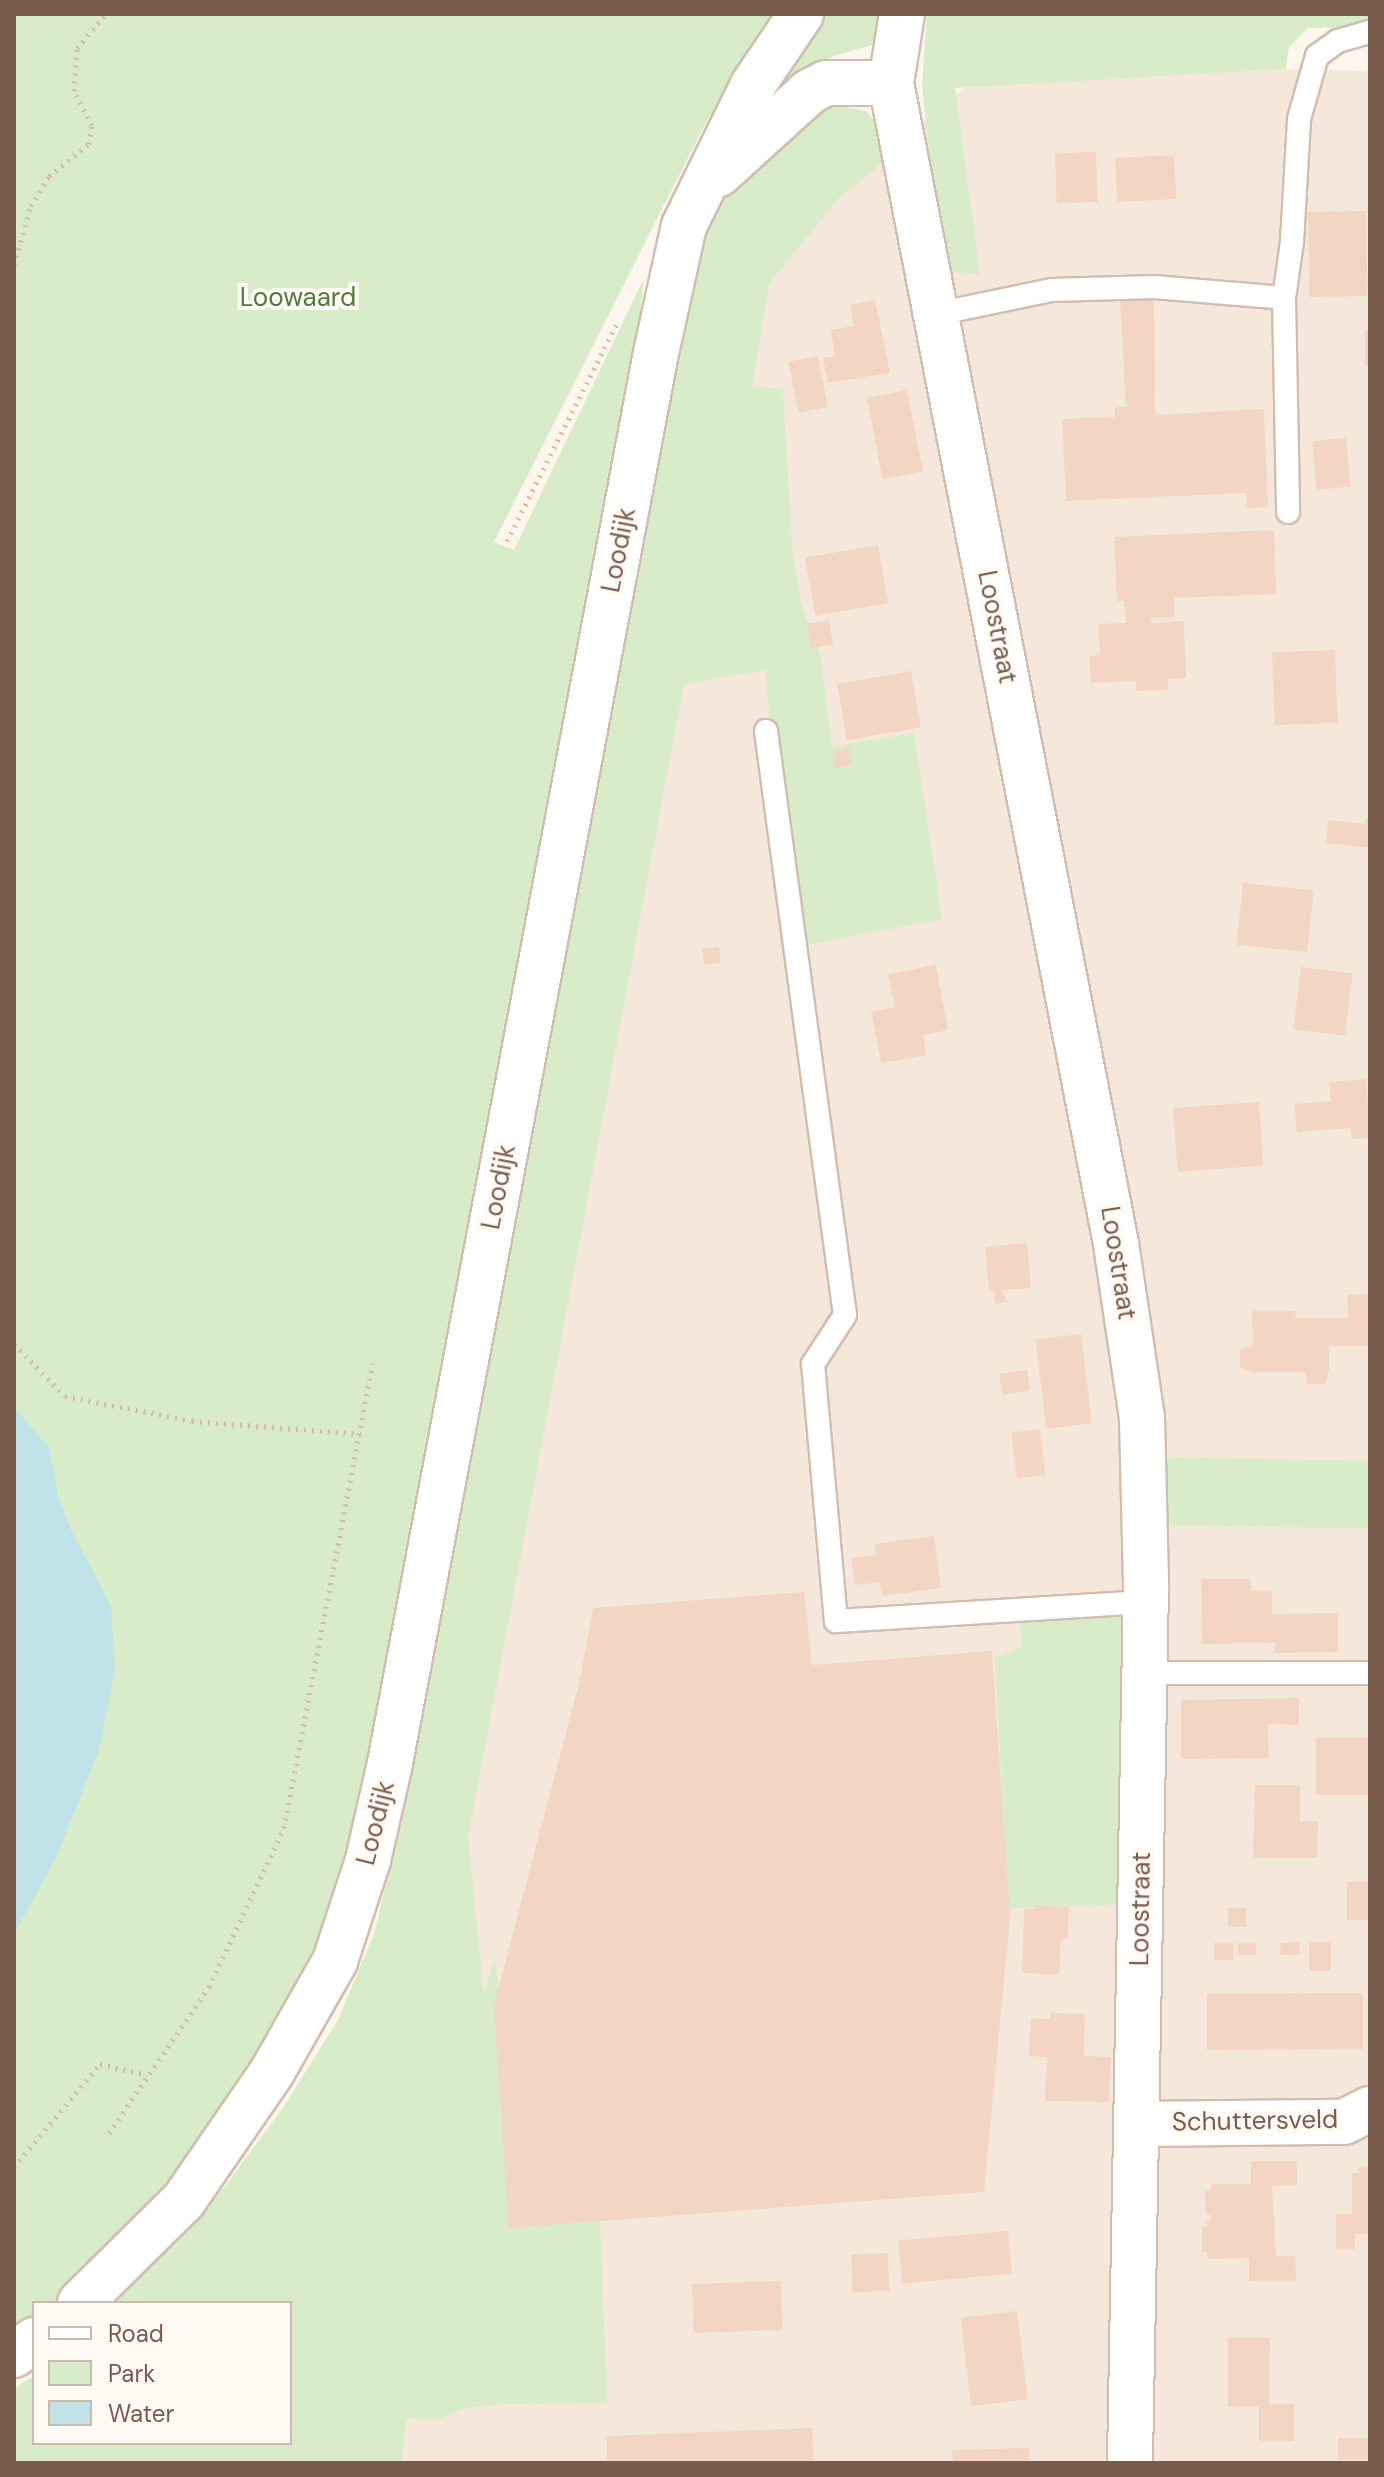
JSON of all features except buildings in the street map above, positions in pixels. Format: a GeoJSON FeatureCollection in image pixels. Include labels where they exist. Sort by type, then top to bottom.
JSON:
{"type":"FeatureCollection","features":[{"type":"Feature","properties":{"kind":"street","name":"Loodijk"},"geometry":{"type":"LineString","coordinates":[[82,2301],[184,2200],[272,2072],[335,1961],[368,1860],[393,1748],[656,353],[684,226],[753,85],[801,14]]}},
{"type":"Feature","properties":{"kind":"street","name":"Loostraat"},"geometry":{"type":"LineString","coordinates":[[902,14],[891,83],[1116,1244],[1142,1418],[1146,1602],[1130,2463]]}},
{"type":"Feature","properties":{"kind":"street"},"geometry":{"type":"LineString","coordinates":[[697,195],[809,92],[826,83],[843,81],[891,83]]}},
{"type":"Feature","properties":{"kind":"street","name":"Schuttersveld"},"geometry":{"type":"LineString","coordinates":[[1137,2124],[1344,2122],[1370,2109]]}},
{"type":"Feature","properties":{"kind":"street"},"geometry":{"type":"LineString","coordinates":[[14,2355],[32,2342]]}},
{"type":"Feature","properties":{"kind":"lane"},"geometry":{"type":"LineString","coordinates":[[1288,512],[1284,298],[1292,242],[1299,119],[1317,56],[1338,41],[1370,32]]}},
{"type":"Feature","properties":{"kind":"lane"},"geometry":{"type":"LineString","coordinates":[[936,314],[1052,290],[1154,287],[1284,298]]}},
{"type":"Feature","properties":{"kind":"lane"},"geometry":{"type":"LineString","coordinates":[[766,731],[845,1315],[813,1364],[836,1621],[1146,1602]]}},
{"type":"Feature","properties":{"kind":"lane"},"geometry":{"type":"LineString","coordinates":[[1145,1673],[1370,1673]]}},
{"type":"Feature","properties":{"kind":"path"},"geometry":{"type":"LineString","coordinates":[[14,265],[31,206],[49,176],[89,144],[92,125],[74,91],[77,48],[106,14]]}},
{"type":"Feature","properties":{"kind":"path"},"geometry":{"type":"LineString","coordinates":[[507,541],[621,315]]}},
{"type":"Feature","properties":{"kind":"path"},"geometry":{"type":"LineString","coordinates":[[14,1344],[65,1396],[192,1421],[361,1434]]}},
{"type":"Feature","properties":{"kind":"path"},"geometry":{"type":"LineString","coordinates":[[109,2133],[209,1987],[284,1828],[373,1363]]}},
{"type":"Feature","properties":{"kind":"path"},"geometry":{"type":"LineString","coordinates":[[14,2167],[100,2064],[147,2075]]}},
{"type":"Feature","properties":{"kind":"shaded area"},"geometry":{"type":"Polygon","coordinates":[[[997,63],[1370,71],[1370,2463],[42,2463],[292,2445],[291,2301],[383,2086],[727,276],[997,63]]]}},
{"type":"Feature","properties":{"kind":"green space","name":"Loowaard"},"geometry":{"type":"Polygon","coordinates":[[[14,14],[777,14],[736,69],[701,132],[494,542],[514,550],[644,278],[638,336],[387,1655],[362,1807],[302,2001],[190,2165],[105,2259],[57,2301],[32,2301],[32,2324],[14,2339],[14,14]]]}},
{"type":"Feature","properties":{"kind":"green space"},"geometry":{"type":"Polygon","coordinates":[[[815,14],[882,14],[879,43],[834,56],[775,86],[815,14]]]}},
{"type":"Feature","properties":{"kind":"green space"},"geometry":{"type":"Polygon","coordinates":[[[927,14],[1370,14],[1370,27],[1308,28],[1289,47],[1286,69],[955,88],[980,274],[942,271],[922,86],[927,14]]]}},
{"type":"Feature","properties":{"kind":"green space"},"geometry":{"type":"Polygon","coordinates":[[[839,106],[867,111],[874,121],[885,161],[839,198],[769,283],[752,386],[783,389],[792,546],[801,602],[821,659],[832,747],[914,733],[942,919],[792,948],[765,670],[684,684],[468,1838],[484,1995],[495,1957],[523,2223],[600,2218],[607,2403],[505,2404],[466,2408],[435,2420],[407,2418],[401,2463],[14,2463],[14,2389],[32,2376],[32,2445],[292,2445],[292,2301],[118,2301],[222,2190],[284,2106],[338,2020],[375,1931],[402,1814],[427,1662],[699,227],[728,188],[823,109],[839,106]]]}},
{"type":"Feature","properties":{"kind":"green space"},"geometry":{"type":"Polygon","coordinates":[[[1162,1457],[1370,1461],[1369,1529],[1161,1525],[1162,1457]]]}},
{"type":"Feature","properties":{"kind":"green space"},"geometry":{"type":"Polygon","coordinates":[[[1020,1616],[1133,1617],[1132,1904],[1008,1908],[995,1657],[1021,1648],[1020,1616]]]}},
{"type":"Feature","properties":{"kind":"water"},"geometry":{"type":"Polygon","coordinates":[[[14,1407],[49,1448],[58,1496],[71,1530],[111,1606],[115,1671],[99,1750],[57,1856],[14,1934],[14,1407]]]}}]}
